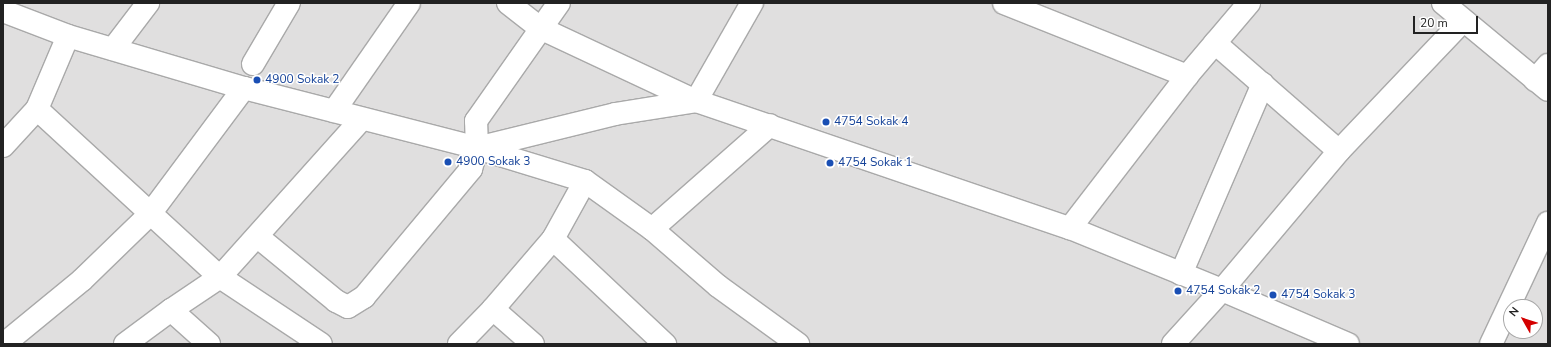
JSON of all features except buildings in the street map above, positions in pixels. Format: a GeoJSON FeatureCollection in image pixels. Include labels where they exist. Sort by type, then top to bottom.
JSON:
{"type":"FeatureCollection","features":[{"type":"Feature","properties":{"kind":"street"},"geometry":{"type":"LineString","coordinates":[[17,3],[48,27]]}},
{"type":"Feature","properties":{"kind":"street"},"geometry":{"type":"LineString","coordinates":[[113,49],[148,3]]}},
{"type":"Feature","properties":{"kind":"street"},"geometry":{"type":"LineString","coordinates":[[253,64],[289,3]]}},
{"type":"Feature","properties":{"kind":"street"},"geometry":{"type":"LineString","coordinates":[[334,112],[409,3]]}},
{"type":"Feature","properties":{"kind":"street"},"geometry":{"type":"LineString","coordinates":[[508,3],[540,28],[696,101],[1070,228],[1222,290],[1348,344]]}},
{"type":"Feature","properties":{"kind":"street"},"geometry":{"type":"LineString","coordinates":[[258,236],[336,301],[348,307],[364,297],[471,169],[477,148],[476,121],[559,3]]}},
{"type":"Feature","properties":{"kind":"street"},"geometry":{"type":"LineString","coordinates":[[696,101],[752,3]]}},
{"type":"Feature","properties":{"kind":"street"},"geometry":{"type":"LineString","coordinates":[[1004,3],[1187,76]]}},
{"type":"Feature","properties":{"kind":"street"},"geometry":{"type":"LineString","coordinates":[[1070,228],[1187,76],[1249,3]]}},
{"type":"Feature","properties":{"kind":"street"},"geometry":{"type":"LineString","coordinates":[[1443,3],[1463,21],[1544,78]]}},
{"type":"Feature","properties":{"kind":"street"},"geometry":{"type":"LineString","coordinates":[[3,11],[16,17],[48,27],[68,36],[244,88],[362,120],[477,148],[585,181],[652,229],[718,286],[798,344]]}},
{"type":"Feature","properties":{"kind":"street"},"geometry":{"type":"LineString","coordinates":[[1173,344],[1222,290],[1339,151],[1463,21]]}},
{"type":"Feature","properties":{"kind":"street"},"geometry":{"type":"LineString","coordinates":[[3,146],[37,109],[68,36]]}},
{"type":"Feature","properties":{"kind":"street"},"geometry":{"type":"LineString","coordinates":[[1215,43],[1339,151]]}},
{"type":"Feature","properties":{"kind":"street"},"geometry":{"type":"LineString","coordinates":[[1181,274],[1263,84]]}},
{"type":"Feature","properties":{"kind":"street"},"geometry":{"type":"LineString","coordinates":[[5,342],[82,280],[150,214],[244,88]]}},
{"type":"Feature","properties":{"kind":"street"},"geometry":{"type":"LineString","coordinates":[[477,148],[614,114],[696,101]]}},
{"type":"Feature","properties":{"kind":"street"},"geometry":{"type":"LineString","coordinates":[[37,109],[220,277],[321,344]]}},
{"type":"Feature","properties":{"kind":"street"},"geometry":{"type":"LineString","coordinates":[[125,344],[171,310],[220,277],[362,120]]}},
{"type":"Feature","properties":{"kind":"street"},"geometry":{"type":"LineString","coordinates":[[652,229],[770,125]]}},
{"type":"Feature","properties":{"kind":"street"},"geometry":{"type":"LineString","coordinates":[[459,344],[493,309],[553,239],[585,181]]}},
{"type":"Feature","properties":{"kind":"street"},"geometry":{"type":"LineString","coordinates":[[1491,344],[1548,223]]}},
{"type":"Feature","properties":{"kind":"street"},"geometry":{"type":"LineString","coordinates":[[553,239],[664,344]]}},
{"type":"Feature","properties":{"kind":"street"},"geometry":{"type":"LineString","coordinates":[[493,309],[533,344]]}},
{"type":"Feature","properties":{"kind":"street"},"geometry":{"type":"LineString","coordinates":[[171,310],[209,344]]}},
{"type":"Feature","properties":{"kind":"shaded area"},"geometry":{"type":"Polygon","coordinates":[[[3,3],[1548,3],[1548,344],[3,344],[3,3]]]}},
{"type":"Feature","properties":{"kind":"place","name":"4900 Sokak 2"},"geometry":{"type":"Point","coordinates":[257,80]}},
{"type":"Feature","properties":{"kind":"place","name":"4754 Sokak 4"},"geometry":{"type":"Point","coordinates":[826,122]}},
{"type":"Feature","properties":{"kind":"place","name":"4900 Sokak 3"},"geometry":{"type":"Point","coordinates":[448,162]}},
{"type":"Feature","properties":{"kind":"place","name":"4754 Sokak 1"},"geometry":{"type":"Point","coordinates":[830,163]}},
{"type":"Feature","properties":{"kind":"place","name":"4754 Sokak 2"},"geometry":{"type":"Point","coordinates":[1178,291]}},
{"type":"Feature","properties":{"kind":"place","name":"4754 Sokak 3"},"geometry":{"type":"Point","coordinates":[1273,295]}}]}
